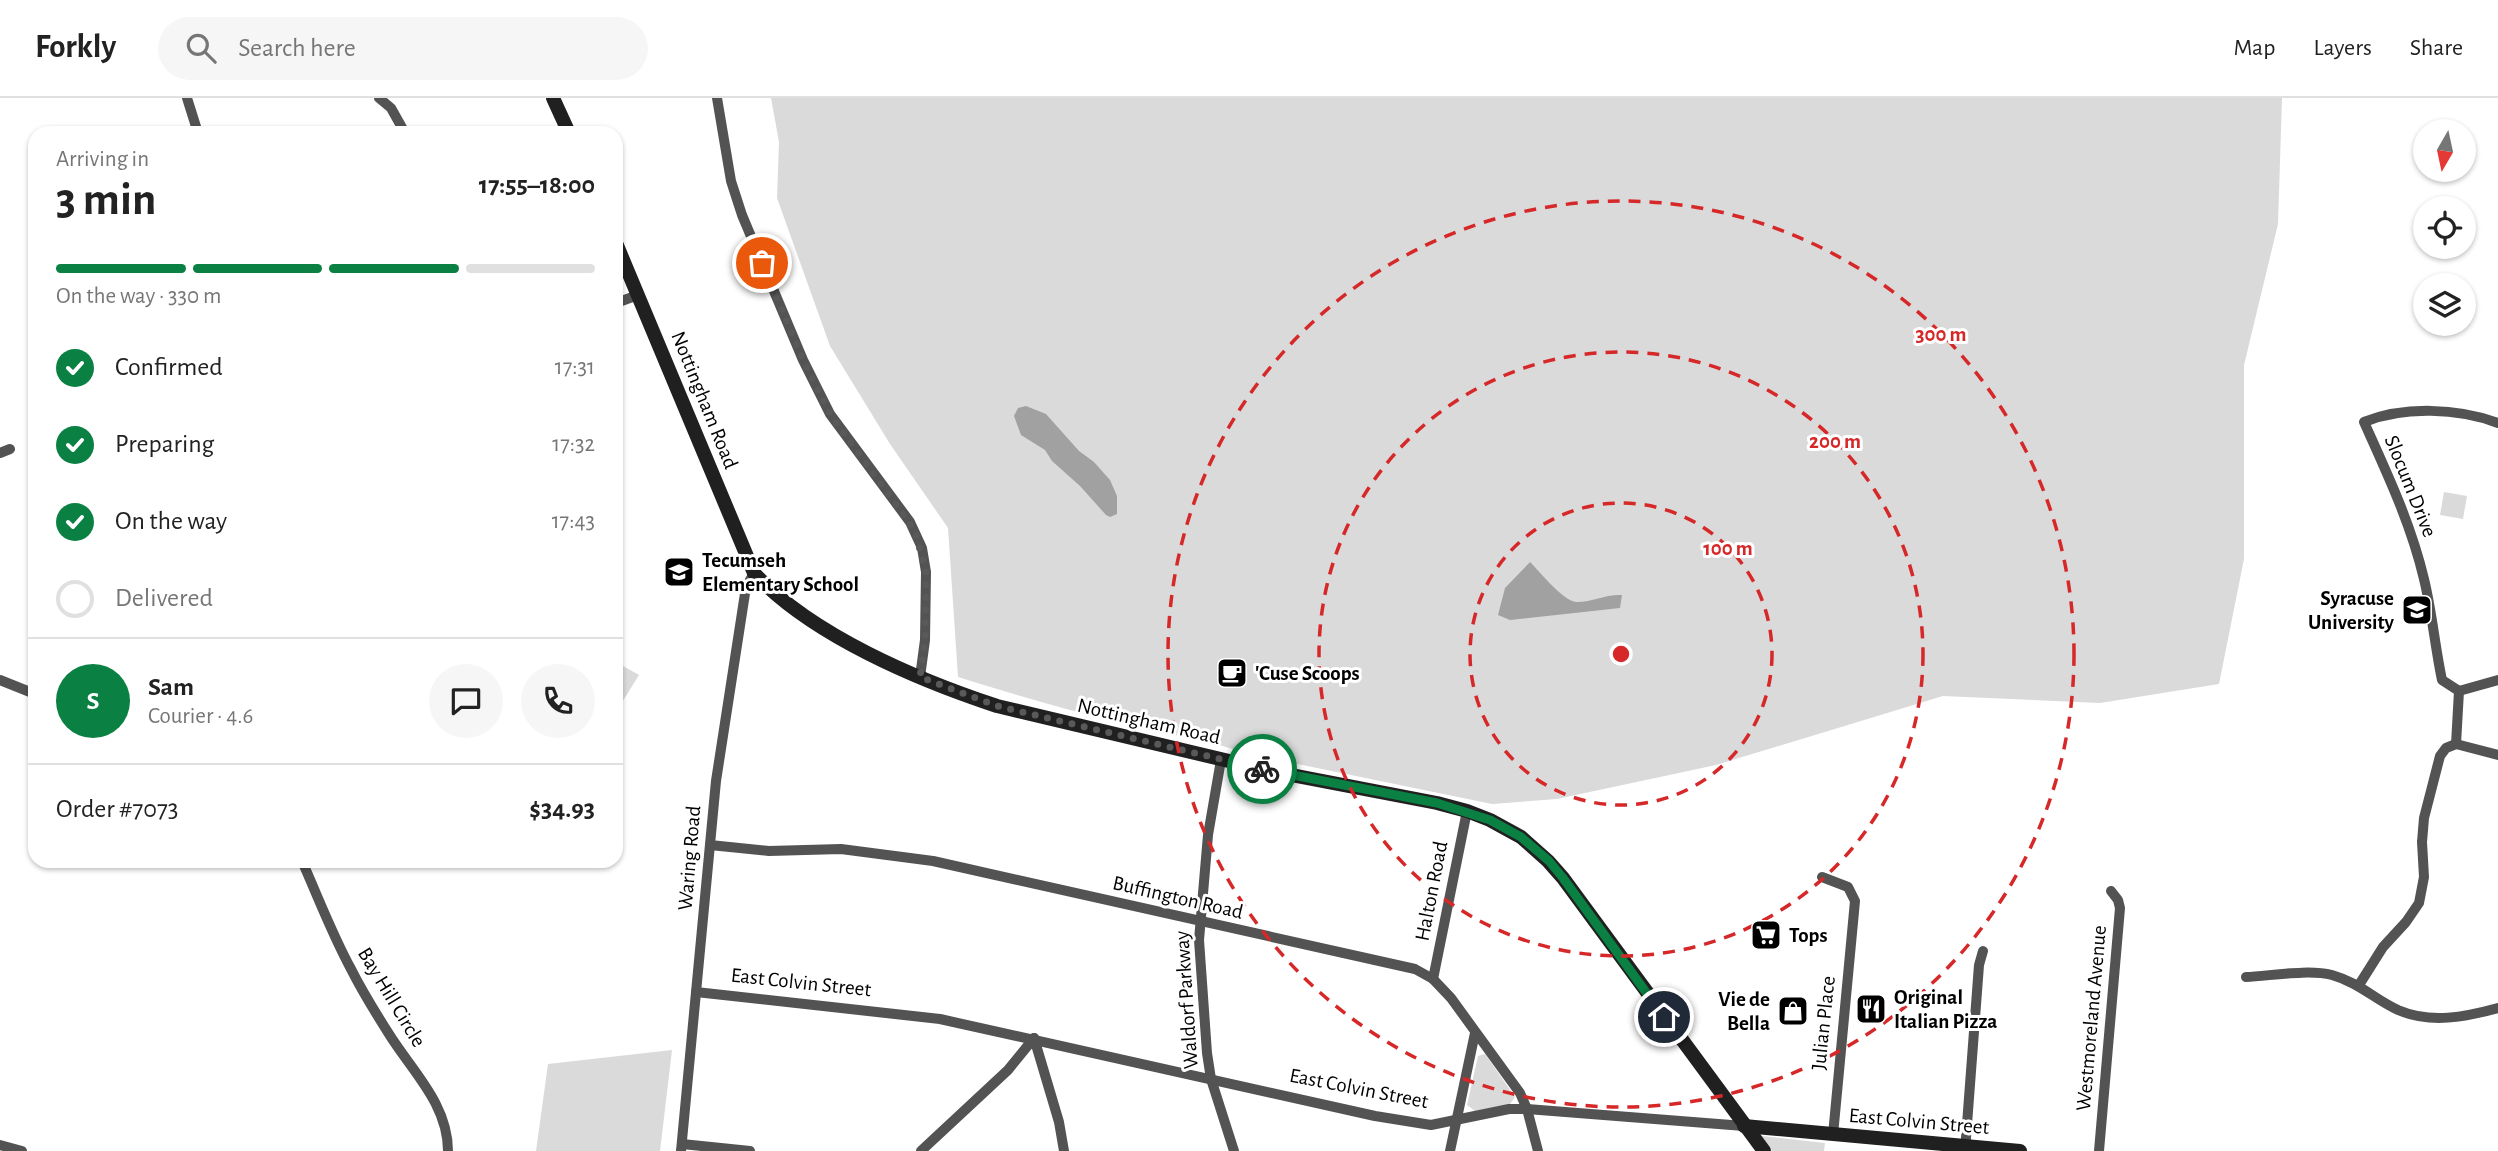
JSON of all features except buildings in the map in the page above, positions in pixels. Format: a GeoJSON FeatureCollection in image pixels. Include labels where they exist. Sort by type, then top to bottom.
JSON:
{"type":"FeatureCollection","features":[{"type":"Feature","properties":{"kind":"street"},"geometry":{"type":"LineString","coordinates":[[187,98],[196,126]]}},
{"type":"Feature","properties":{"kind":"street"},"geometry":{"type":"LineString","coordinates":[[379,98],[391,108],[401,126]]}},
{"type":"Feature","properties":{"kind":"street"},"geometry":{"type":"LineString","coordinates":[[553,98],[566,126]]}},
{"type":"Feature","properties":{"kind":"street"},"geometry":{"type":"LineString","coordinates":[[717,98],[723,142],[742,215],[803,360],[830,414],[910,522],[922,548],[926,572],[925,640],[920,677]]}},
{"type":"Feature","properties":{"kind":"street","name":"Nottingham Road"},"geometry":{"type":"LineString","coordinates":[[623,260],[754,573],[787,604],[819,625],[920,677],[997,706],[1221,760],[1437,803],[1490,820],[1521,837],[1549,861],[1764,1151]]}},
{"type":"Feature","properties":{"kind":"street"},"geometry":{"type":"LineString","coordinates":[[623,300],[638,295]]}},
{"type":"Feature","properties":{"kind":"street","name":"Slocum Drive"},"geometry":{"type":"LineString","coordinates":[[2459,691],[2442,680],[2416,549],[2397,495],[2364,422],[2390,415],[2430,412],[2479,416],[2498,423]]}},
{"type":"Feature","properties":{"kind":"street","name":"Waring Road"},"geometry":{"type":"LineString","coordinates":[[681,1147],[716,781],[746,587],[754,573]]}},
{"type":"Feature","properties":{"kind":"street"},"geometry":{"type":"LineString","coordinates":[[0,680],[28,691]]}},
{"type":"Feature","properties":{"kind":"street"},"geometry":{"type":"LineString","coordinates":[[2456,744],[2459,691],[2498,680]]}},
{"type":"Feature","properties":{"kind":"street"},"geometry":{"type":"LineString","coordinates":[[2359,985],[2383,947],[2419,904],[2424,877],[2422,842],[2429,793],[2440,756],[2446,748],[2456,744],[2498,755]]}},
{"type":"Feature","properties":{"kind":"street","name":"Waldorf Parkway"},"geometry":{"type":"LineString","coordinates":[[1221,760],[1208,835],[1200,921],[1207,1054],[1211,1079],[1234,1151]]}},
{"type":"Feature","properties":{"kind":"street","name":"Halton Road"},"geometry":{"type":"LineString","coordinates":[[1433,979],[1467,811]]}},
{"type":"Feature","properties":{"kind":"street","name":"Buffington Road"},"geometry":{"type":"LineString","coordinates":[[710,845],[769,851],[841,849],[882,853],[1415,969],[1433,979],[1451,998],[1520,1093],[1527,1108],[1538,1151]]}},
{"type":"Feature","properties":{"kind":"street","name":"Bay Hill Circle"},"geometry":{"type":"LineString","coordinates":[[305,868],[351,970],[389,1034],[433,1097],[443,1118],[448,1151]]}},
{"type":"Feature","properties":{"kind":"street","name":"Julian Place"},"geometry":{"type":"LineString","coordinates":[[1822,877],[1848,887],[1855,901],[1832,1142]]}},
{"type":"Feature","properties":{"kind":"street","name":"Westmoreland Avenue"},"geometry":{"type":"LineString","coordinates":[[2099,1151],[2120,908],[2111,891]]}},
{"type":"Feature","properties":{"kind":"street"},"geometry":{"type":"LineString","coordinates":[[1965,1149],[1979,965],[1983,951]]}},
{"type":"Feature","properties":{"kind":"street"},"geometry":{"type":"LineString","coordinates":[[2246,977],[2316,973],[2330,975],[2359,985],[2398,1009],[2425,1018],[2457,1017],[2498,1008]]}},
{"type":"Feature","properties":{"kind":"street","name":"East Colvin Street"},"geometry":{"type":"LineString","coordinates":[[696,992],[940,1019],[1376,1116],[1430,1125],[1509,1109],[1527,1108],[1744,1126],[1832,1142],[2020,1151]]}},
{"type":"Feature","properties":{"kind":"street"},"geometry":{"type":"LineString","coordinates":[[1450,1151],[1475,1032]]}},
{"type":"Feature","properties":{"kind":"street"},"geometry":{"type":"LineString","coordinates":[[921,1151],[1008,1070],[1034,1038]]}},
{"type":"Feature","properties":{"kind":"street"},"geometry":{"type":"LineString","coordinates":[[1034,1038],[1059,1122],[1064,1151]]}},
{"type":"Feature","properties":{"kind":"street"},"geometry":{"type":"LineString","coordinates":[[0,1145],[22,1151]]}},
{"type":"Feature","properties":{"kind":"street"},"geometry":{"type":"LineString","coordinates":[[681,1147],[750,1151]]}},
{"type":"Feature","properties":{"kind":"shaded area"},"geometry":{"type":"Polygon","coordinates":[[[771,98],[2282,98],[2278,224],[2244,365],[2244,559],[2219,684],[2100,703],[1943,696],[1716,765],[1557,799],[1492,804],[1244,753],[1205,741],[1093,716],[958,677],[948,528],[890,444],[830,346],[777,198],[779,142],[771,98]]]}},
{"type":"Feature","properties":{"kind":"shaded area"},"geometry":{"type":"Polygon","coordinates":[[[1026,406],[1046,414],[1110,480],[1117,496],[1117,514],[1110,517],[1106,515],[1080,486],[1052,461],[1045,450],[1021,435],[1014,416],[1018,408],[1026,406]]]}},
{"type":"Feature","properties":{"kind":"shaded area"},"geometry":{"type":"Polygon","coordinates":[[[2444,492],[2467,496],[2463,519],[2440,515],[2444,492]]]}},
{"type":"Feature","properties":{"kind":"shaded area"},"geometry":{"type":"Polygon","coordinates":[[[1530,562],[1559,592],[1572,601],[1583,602],[1622,595],[1620,608],[1510,620],[1498,615],[1505,588],[1530,562]]]}},
{"type":"Feature","properties":{"kind":"shaded area"},"geometry":{"type":"Polygon","coordinates":[[[623,666],[639,675],[623,701],[623,666]]]}},
{"type":"Feature","properties":{"kind":"shaded area"},"geometry":{"type":"Polygon","coordinates":[[[672,1050],[660,1151],[536,1151],[548,1064],[672,1050]]]}},
{"type":"Feature","properties":{"kind":"shaded area"},"geometry":{"type":"Polygon","coordinates":[[[1485,1054],[1515,1097],[1510,1104],[1475,1111],[1467,1105],[1478,1056],[1485,1054]]]}},
{"type":"Feature","properties":{"kind":"shaded area"},"geometry":{"type":"Polygon","coordinates":[[[1762,1136],[1825,1143],[1824,1151],[1772,1151],[1762,1136]]]}},
{"type":"Feature","properties":{"kind":"way so far"},"geometry":{"type":"LineString","coordinates":[[762,263],[803,360],[830,414],[910,522],[922,548],[926,572],[925,640],[920,677],[959,694],[997,706],[1262,769]]}},
{"type":"Feature","properties":{"kind":"place","name":"Tecumseh Elementary School"},"geometry":{"type":"Point","coordinates":[679,572]}},
{"type":"Feature","properties":{"kind":"place","name":"Syracuse University"},"geometry":{"type":"Point","coordinates":[2417,610]}},
{"type":"Feature","properties":{"kind":"place","name":"'Cuse Scoops"},"geometry":{"type":"Point","coordinates":[1232,673]}},
{"type":"Feature","properties":{"kind":"place","name":"Tops"},"geometry":{"type":"Point","coordinates":[1766,935]}},
{"type":"Feature","properties":{"kind":"place","name":"Original Italian Pizza"},"geometry":{"type":"Point","coordinates":[1871,1009]}},
{"type":"Feature","properties":{"kind":"place","name":"Vie de Bella"},"geometry":{"type":"Point","coordinates":[1793,1011]}},
{"type":"Feature","properties":{"kind":"route"},"geometry":{"type":"LineString","coordinates":[[1262,769],[1437,803],[1490,820],[1521,837],[1549,861],[1563,878],[1664,1017]]}}]}
